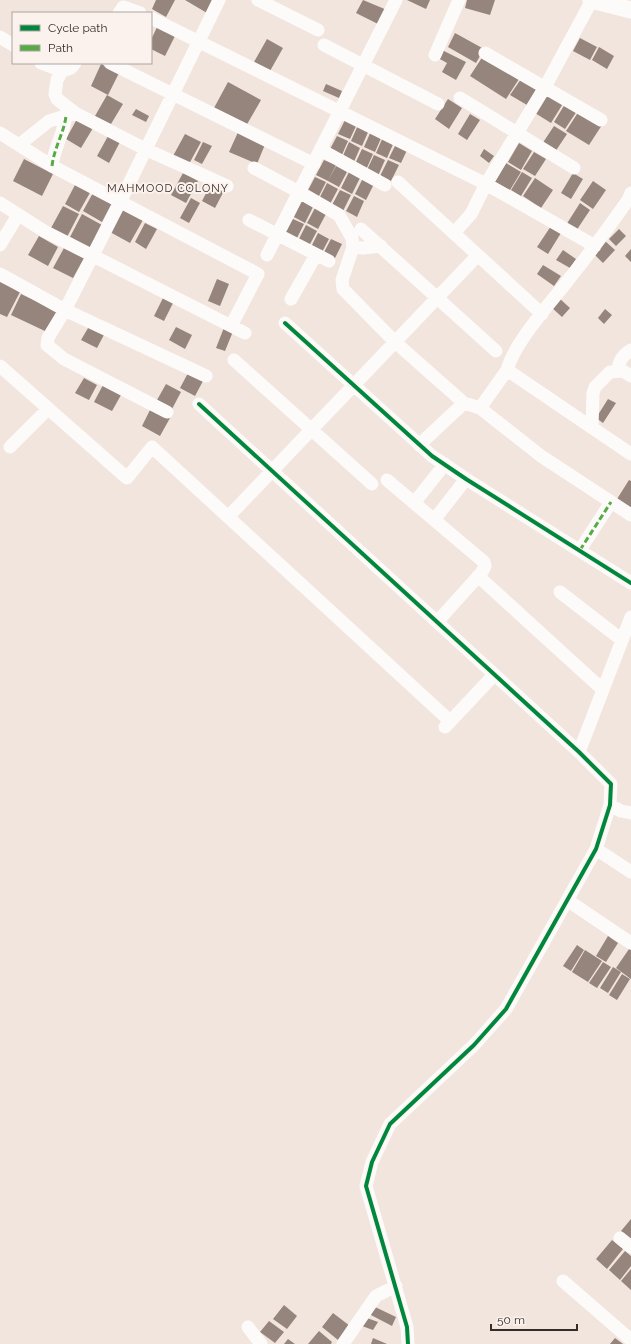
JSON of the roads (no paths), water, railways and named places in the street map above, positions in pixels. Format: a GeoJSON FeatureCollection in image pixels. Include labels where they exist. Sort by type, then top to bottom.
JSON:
{"type":"FeatureCollection","features":[{"type":"Feature","properties":{"kind":"street"},"geometry":{"type":"LineString","coordinates":[[167,412],[64,360],[52,352],[47,345],[48,338],[120,202],[145,148],[219,0]]}},
{"type":"Feature","properties":{"kind":"street"},"geometry":{"type":"LineString","coordinates":[[258,0],[318,30]]}},
{"type":"Feature","properties":{"kind":"street"},"geometry":{"type":"LineString","coordinates":[[266,254],[314,164],[396,0]]}},
{"type":"Feature","properties":{"kind":"street"},"geometry":{"type":"LineString","coordinates":[[435,55],[459,0]]}},
{"type":"Feature","properties":{"kind":"street"},"geometry":{"type":"LineString","coordinates":[[454,233],[471,214],[486,184],[545,87],[591,0],[631,10]]}},
{"type":"Feature","properties":{"kind":"street"},"geometry":{"type":"LineString","coordinates":[[120,12],[124,7],[137,12]]}},
{"type":"Feature","properties":{"kind":"street"},"geometry":{"type":"LineString","coordinates":[[152,18],[199,40],[486,184],[595,246]]}},
{"type":"Feature","properties":{"kind":"street"},"geometry":{"type":"LineString","coordinates":[[0,37],[12,44]]}},
{"type":"Feature","properties":{"kind":"street"},"geometry":{"type":"LineString","coordinates":[[324,45],[438,104]]}},
{"type":"Feature","properties":{"kind":"street"},"geometry":{"type":"LineString","coordinates":[[485,53],[601,120]]}},
{"type":"Feature","properties":{"kind":"street"},"geometry":{"type":"LineString","coordinates":[[43,64],[62,72]]}},
{"type":"Feature","properties":{"kind":"street"},"geometry":{"type":"LineString","coordinates":[[74,64],[71,68],[62,72],[57,80],[55,94],[57,99],[71,114],[226,186]]}},
{"type":"Feature","properties":{"kind":"street"},"geometry":{"type":"LineString","coordinates":[[112,64],[314,164]]}},
{"type":"Feature","properties":{"kind":"street"},"geometry":{"type":"LineString","coordinates":[[460,98],[518,132],[574,168]]}},
{"type":"Feature","properties":{"kind":"street"},"geometry":{"type":"LineString","coordinates":[[49,121],[57,99]]}},
{"type":"Feature","properties":{"kind":"street"},"geometry":{"type":"LineString","coordinates":[[19,145],[49,121],[71,114]]}},
{"type":"Feature","properties":{"kind":"street"},"geometry":{"type":"LineString","coordinates":[[52,166],[53,158],[71,114]]}},
{"type":"Feature","properties":{"kind":"street"},"geometry":{"type":"LineString","coordinates":[[0,133],[52,166],[258,274],[231,326]]}},
{"type":"Feature","properties":{"kind":"street"},"geometry":{"type":"LineString","coordinates":[[321,150],[385,185]]}},
{"type":"Feature","properties":{"kind":"street"},"geometry":{"type":"LineString","coordinates":[[254,168],[339,215],[352,238],[353,247],[342,280],[343,289],[395,342],[464,403],[480,408],[541,456],[631,515]]}},
{"type":"Feature","properties":{"kind":"street"},"geometry":{"type":"LineString","coordinates":[[398,182],[542,314]]}},
{"type":"Feature","properties":{"kind":"street"},"geometry":{"type":"LineString","coordinates":[[480,408],[507,370],[510,357],[595,246],[628,200],[631,193]]}},
{"type":"Feature","properties":{"kind":"street"},"geometry":{"type":"LineString","coordinates":[[0,203],[44,231],[92,257],[245,333]]}},
{"type":"Feature","properties":{"kind":"street"},"geometry":{"type":"LineString","coordinates":[[0,245],[18,215]]}},
{"type":"Feature","properties":{"kind":"street"},"geometry":{"type":"LineString","coordinates":[[249,220],[329,261]]}},
{"type":"Feature","properties":{"kind":"street"},"geometry":{"type":"LineString","coordinates":[[362,229],[496,350]]}},
{"type":"Feature","properties":{"kind":"street"},"geometry":{"type":"LineString","coordinates":[[353,247],[363,248],[381,246]]}},
{"type":"Feature","properties":{"kind":"street"},"geometry":{"type":"LineString","coordinates":[[291,299],[316,255]]}},
{"type":"Feature","properties":{"kind":"street"},"geometry":{"type":"LineString","coordinates":[[228,517],[478,255]]}},
{"type":"Feature","properties":{"kind":"street"},"geometry":{"type":"LineString","coordinates":[[0,274],[64,310],[206,376]]}},
{"type":"Feature","properties":{"kind":"street"},"geometry":{"type":"LineString","coordinates":[[285,323],[419,445],[466,479],[631,583]]}},
{"type":"Feature","properties":{"kind":"street"},"geometry":{"type":"LineString","coordinates":[[618,370],[619,362],[625,354],[631,350]]}},
{"type":"Feature","properties":{"kind":"street"},"geometry":{"type":"LineString","coordinates":[[234,360],[372,484]]}},
{"type":"Feature","properties":{"kind":"street"},"geometry":{"type":"LineString","coordinates":[[0,366],[127,478],[152,447],[447,724],[494,675]]}},
{"type":"Feature","properties":{"kind":"street"},"geometry":{"type":"LineString","coordinates":[[507,370],[631,454]]}},
{"type":"Feature","properties":{"kind":"street"},"geometry":{"type":"LineString","coordinates":[[592,428],[593,393],[595,386],[610,372],[618,370],[624,371],[631,376]]}},
{"type":"Feature","properties":{"kind":"street"},"geometry":{"type":"LineString","coordinates":[[419,445],[464,403]]}},
{"type":"Feature","properties":{"kind":"street"},"geometry":{"type":"LineString","coordinates":[[200,404],[271,472],[579,752],[611,784],[610,805],[596,849],[506,1009],[474,1045],[390,1124],[372,1162],[366,1186],[407,1327],[408,1344]]}},
{"type":"Feature","properties":{"kind":"street"},"geometry":{"type":"LineString","coordinates":[[10,446],[48,409]]}},
{"type":"Feature","properties":{"kind":"street"},"geometry":{"type":"LineString","coordinates":[[414,503],[445,464]]}},
{"type":"Feature","properties":{"kind":"street"},"geometry":{"type":"LineString","coordinates":[[434,520],[466,479]]}},
{"type":"Feature","properties":{"kind":"street"},"geometry":{"type":"LineString","coordinates":[[387,480],[484,562],[484,570],[437,622]]}},
{"type":"Feature","properties":{"kind":"street"},"geometry":{"type":"LineString","coordinates":[[580,550],[611,502]]}},
{"type":"Feature","properties":{"kind":"street"},"geometry":{"type":"LineString","coordinates":[[478,576],[602,689]]}},
{"type":"Feature","properties":{"kind":"street"},"geometry":{"type":"LineString","coordinates":[[560,592],[622,640]]}},
{"type":"Feature","properties":{"kind":"street"},"geometry":{"type":"LineString","coordinates":[[579,752],[631,617]]}},
{"type":"Feature","properties":{"kind":"street"},"geometry":{"type":"LineString","coordinates":[[610,805],[621,811],[631,813]]}},
{"type":"Feature","properties":{"kind":"street"},"geometry":{"type":"LineString","coordinates":[[596,849],[631,872]]}},
{"type":"Feature","properties":{"kind":"street"},"geometry":{"type":"LineString","coordinates":[[566,900],[631,943]]}},
{"type":"Feature","properties":{"kind":"street"},"geometry":{"type":"LineString","coordinates":[[620,1238],[631,1247]]}},
{"type":"Feature","properties":{"kind":"street"},"geometry":{"type":"LineString","coordinates":[[563,1281],[631,1340]]}},
{"type":"Feature","properties":{"kind":"street"},"geometry":{"type":"LineString","coordinates":[[343,1344],[376,1296],[396,1286]]}},
{"type":"Feature","properties":{"kind":"street"},"geometry":{"type":"LineString","coordinates":[[248,1327],[261,1344]]}},
{"type":"Feature","properties":{"kind":"district","name":"MAHMOOD COLONY"},"geometry":{"type":"Point","coordinates":[168,188]}}]}
